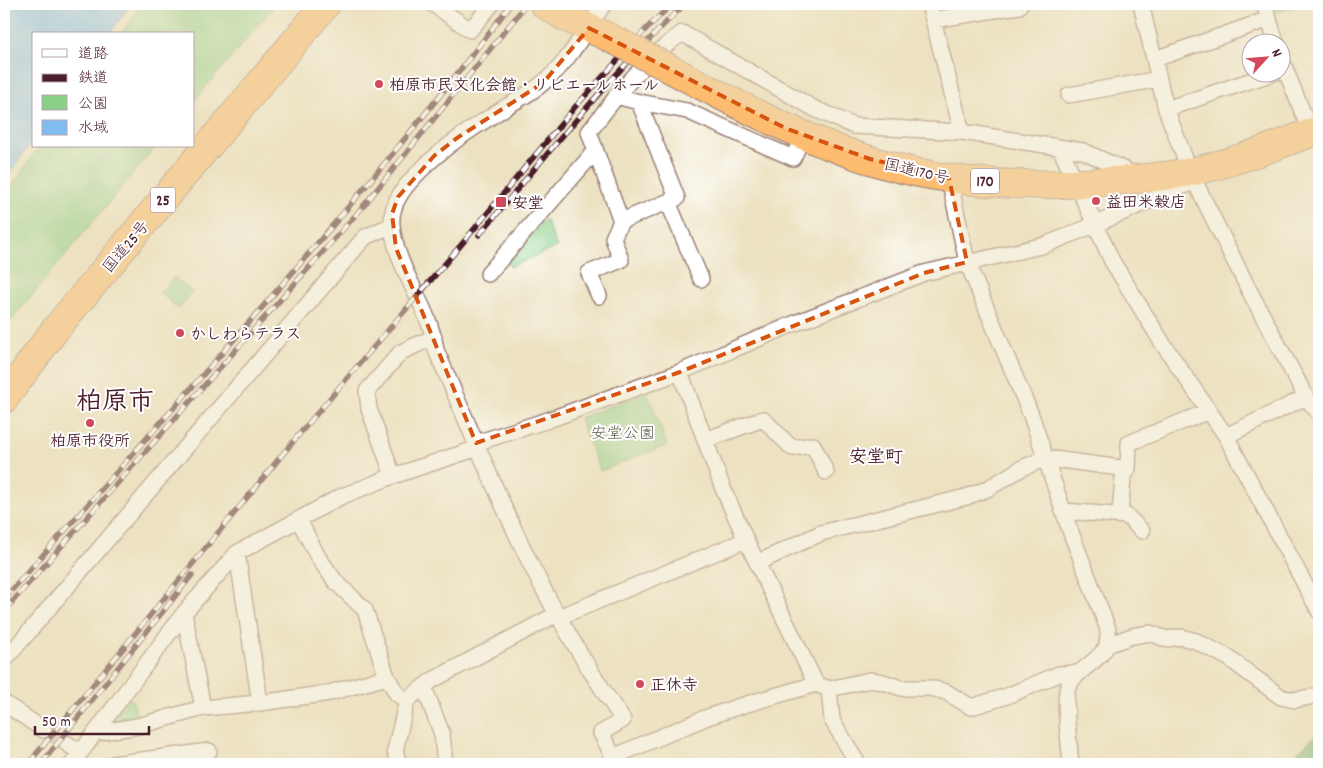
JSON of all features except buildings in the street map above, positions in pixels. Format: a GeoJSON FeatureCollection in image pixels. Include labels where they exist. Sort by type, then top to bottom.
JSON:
{"type":"FeatureCollection","features":[{"type":"Feature","properties":{"kind":"highway","name":"国道25号"},"geometry":{"type":"LineString","coordinates":[[4,399],[54,331],[326,4]]}},
{"type":"Feature","properties":{"kind":"highway","name":"国道170号"},"geometry":{"type":"LineString","coordinates":[[550,7],[565,17],[599,32],[786,128],[870,159],[949,178],[1044,186],[1192,176],[1315,132]]}},
{"type":"Feature","properties":{"kind":"street"},"geometry":{"type":"LineString","coordinates":[[433,4],[470,30],[492,4]]}},
{"type":"Feature","properties":{"kind":"street"},"geometry":{"type":"LineString","coordinates":[[604,4],[599,32],[559,69],[543,83],[457,138],[434,156],[408,183],[398,197],[392,214],[392,225],[396,248],[434,337],[436,350],[520,543],[558,616],[592,674],[623,720],[601,733],[615,761],[705,718],[746,704],[822,687],[870,680],[902,688],[930,688],[946,692],[971,706],[1006,696],[1059,674],[1077,673]]}},
{"type":"Feature","properties":{"kind":"street"},"geometry":{"type":"LineString","coordinates":[[929,4],[962,132]]}},
{"type":"Feature","properties":{"kind":"street"},"geometry":{"type":"LineString","coordinates":[[933,20],[1020,6],[1019,4]]}},
{"type":"Feature","properties":{"kind":"street"},"geometry":{"type":"LineString","coordinates":[[1142,4],[1166,109],[1192,176],[1250,292],[1306,397],[1319,414]]}},
{"type":"Feature","properties":{"kind":"street"},"geometry":{"type":"LineString","coordinates":[[1264,4],[1273,32]]}},
{"type":"Feature","properties":{"kind":"street"},"geometry":{"type":"LineString","coordinates":[[1155,59],[1269,19]]}},
{"type":"Feature","properties":{"kind":"street"},"geometry":{"type":"LineString","coordinates":[[599,296],[590,273],[621,260],[613,238],[621,220],[588,132],[616,96],[661,48],[682,33],[813,114],[854,126],[962,132],[1083,151],[1142,178]]}},
{"type":"Feature","properties":{"kind":"street"},"geometry":{"type":"LineString","coordinates":[[1069,95],[1159,79]]}},
{"type":"Feature","properties":{"kind":"street"},"geometry":{"type":"LineString","coordinates":[[1166,109],[1240,82]]}},
{"type":"Feature","properties":{"kind":"street"},"geometry":{"type":"LineString","coordinates":[[1288,82],[1315,132]]}},
{"type":"Feature","properties":{"kind":"street"},"geometry":{"type":"LineString","coordinates":[[616,96],[687,111],[793,158],[797,149]]}},
{"type":"Feature","properties":{"kind":"street"},"geometry":{"type":"LineString","coordinates":[[621,220],[677,198],[639,102]]}},
{"type":"Feature","properties":{"kind":"street"},"geometry":{"type":"LineString","coordinates":[[1060,148],[1112,261],[1163,344],[1226,436],[1319,610]]}},
{"type":"Feature","properties":{"kind":"street"},"geometry":{"type":"LineString","coordinates":[[488,274],[590,158]]}},
{"type":"Feature","properties":{"kind":"street"},"geometry":{"type":"LineString","coordinates":[[66,743],[75,761],[184,613],[236,553],[340,497],[680,372],[798,322],[924,273],[1045,245],[1094,225],[1192,176]]}},
{"type":"Feature","properties":{"kind":"street"},"geometry":{"type":"LineString","coordinates":[[949,178],[967,262],[1031,415],[1068,525],[1108,629],[1107,645],[1103,652],[1077,673],[1067,688],[1071,764]]}},
{"type":"Feature","properties":{"kind":"street"},"geometry":{"type":"LineString","coordinates":[[668,202],[701,279]]}},
{"type":"Feature","properties":{"kind":"street"},"geometry":{"type":"LineString","coordinates":[[4,661],[365,237],[392,225]]}},
{"type":"Feature","properties":{"kind":"street"},"geometry":{"type":"LineString","coordinates":[[393,476],[368,409],[367,391],[401,352],[434,337]]}},
{"type":"Feature","properties":{"kind":"street"},"geometry":{"type":"LineString","coordinates":[[680,372],[722,486],[746,540],[822,687],[832,720],[858,764]]}},
{"type":"Feature","properties":{"kind":"street"},"geometry":{"type":"LineString","coordinates":[[1226,436],[1306,397]]}},
{"type":"Feature","properties":{"kind":"street"},"geometry":{"type":"LineString","coordinates":[[1120,514],[1123,478],[1128,469],[1129,443],[1209,411]]}},
{"type":"Feature","properties":{"kind":"street"},"geometry":{"type":"LineString","coordinates":[[705,440],[763,419],[792,448],[813,445],[826,472]]}},
{"type":"Feature","properties":{"kind":"street"},"geometry":{"type":"LineString","coordinates":[[757,563],[821,533],[966,497],[987,489],[1022,468],[1046,458],[1128,469]]}},
{"type":"Feature","properties":{"kind":"street"},"geometry":{"type":"LineString","coordinates":[[1064,511],[1120,514],[1127,516],[1142,531]]}},
{"type":"Feature","properties":{"kind":"street"},"geometry":{"type":"LineString","coordinates":[[298,520],[318,558],[335,581],[365,610],[387,677],[397,694],[406,700]]}},
{"type":"Feature","properties":{"kind":"street"},"geometry":{"type":"LineString","coordinates":[[399,764],[395,751],[406,700],[431,681],[558,616],[746,540]]}},
{"type":"Feature","properties":{"kind":"street"},"geometry":{"type":"LineString","coordinates":[[236,553],[260,703]]}},
{"type":"Feature","properties":{"kind":"street"},"geometry":{"type":"LineString","coordinates":[[184,613],[203,708]]}},
{"type":"Feature","properties":{"kind":"street"},"geometry":{"type":"LineString","coordinates":[[1107,645],[1132,636],[1150,633],[1166,639],[1181,637],[1196,640],[1227,657],[1281,697],[1295,700],[1319,695]]}},
{"type":"Feature","properties":{"kind":"street"},"geometry":{"type":"LineString","coordinates":[[95,733],[138,726],[203,708],[260,703],[329,693],[387,677]]}},
{"type":"Feature","properties":{"kind":"street"},"geometry":{"type":"LineString","coordinates":[[424,687],[442,734],[445,764]]}},
{"type":"Feature","properties":{"kind":"street"},"geometry":{"type":"LineString","coordinates":[[4,703],[44,730]]}},
{"type":"Feature","properties":{"kind":"street"},"geometry":{"type":"LineString","coordinates":[[112,764],[209,751]]}},
{"type":"Feature","properties":{"kind":"highlighted area"},"geometry":{"type":"Polygon","coordinates":[[[589,28],[785,128],[870,159],[949,178],[967,262],[924,273],[680,372],[476,443],[396,248],[392,214],[398,197],[434,156],[457,138],[543,83],[589,28]]]}},
{"type":"Feature","properties":{"kind":"green space"},"geometry":{"type":"Polygon","coordinates":[[[143,4],[276,4],[195,100],[195,32],[122,32],[143,4]]]}},
{"type":"Feature","properties":{"kind":"green space"},"geometry":{"type":"Polygon","coordinates":[[[1272,4],[1294,4],[1295,6],[1275,13],[1272,4]]]}},
{"type":"Feature","properties":{"kind":"green space"},"geometry":{"type":"Polygon","coordinates":[[[39,148],[154,148],[4,329],[4,197],[39,148]]]}},
{"type":"Feature","properties":{"kind":"green space"},"geometry":{"type":"Polygon","coordinates":[[[545,219],[557,247],[510,267],[508,261],[545,219]]]}},
{"type":"Feature","properties":{"kind":"green space"},"geometry":{"type":"Polygon","coordinates":[[[174,277],[192,292],[179,309],[160,293],[174,277]]]}},
{"type":"Feature","properties":{"kind":"green space","name":"安堂公園"},"geometry":{"type":"Polygon","coordinates":[[[647,392],[667,445],[600,471],[579,418],[647,392]]]}},
{"type":"Feature","properties":{"kind":"green space"},"geometry":{"type":"Polygon","coordinates":[[[128,699],[133,700],[138,722],[109,725],[128,699]]]}},
{"type":"Feature","properties":{"kind":"green space"},"geometry":{"type":"Polygon","coordinates":[[[1319,731],[1319,764],[1288,764],[1290,760],[1319,731]]]}},
{"type":"Feature","properties":{"kind":"water"},"geometry":{"type":"Polygon","coordinates":[[[4,4],[131,4],[110,32],[32,32],[32,142],[4,181],[4,4]]]}},
{"type":"Feature","properties":{"kind":"tunnel"},"geometry":{"type":"LineString","coordinates":[[801,141],[811,120]]}},
{"type":"Feature","properties":{"kind":"tunnel"},"geometry":{"type":"LineString","coordinates":[[44,730],[66,743]]}},
{"type":"Feature","properties":{"kind":"railway"},"geometry":{"type":"LineString","coordinates":[[4,599],[199,380],[327,232],[390,157],[511,4]]}},
{"type":"Feature","properties":{"kind":"railway"},"geometry":{"type":"LineString","coordinates":[[4,611],[361,209],[525,4]]}},
{"type":"Feature","properties":{"kind":"railway"},"geometry":{"type":"LineString","coordinates":[[28,764],[296,438],[461,245],[575,107],[647,28],[672,4]]}},
{"type":"Feature","properties":{"kind":"railway"},"geometry":{"type":"LineString","coordinates":[[479,235],[605,87],[685,4]]}},
{"type":"Feature","properties":{"kind":"railway"},"geometry":{"type":"LineString","coordinates":[[41,764],[192,575]]}},
{"type":"Feature","properties":{"kind":"place","name":"柏原市民文化会館・リビエールホール"},"geometry":{"type":"Point","coordinates":[379,84]}},
{"type":"Feature","properties":{"kind":"place","name":"益田米穀店"},"geometry":{"type":"Point","coordinates":[1096,201]}},
{"type":"Feature","properties":{"kind":"place","name":"安堂"},"geometry":{"type":"Point","coordinates":[501,202]}},
{"type":"Feature","properties":{"kind":"place","name":"かしわらテラス"},"geometry":{"type":"Point","coordinates":[180,333]}},
{"type":"Feature","properties":{"kind":"place","name":"柏原市役所"},"geometry":{"type":"Point","coordinates":[90,423]}},
{"type":"Feature","properties":{"kind":"place","name":"正休寺"},"geometry":{"type":"Point","coordinates":[640,684]}},
{"type":"Feature","properties":{"kind":"district","name":"柏原市"},"geometry":{"type":"Point","coordinates":[115,400]}},
{"type":"Feature","properties":{"kind":"district","name":"安堂町"},"geometry":{"type":"Point","coordinates":[876,456]}}]}
